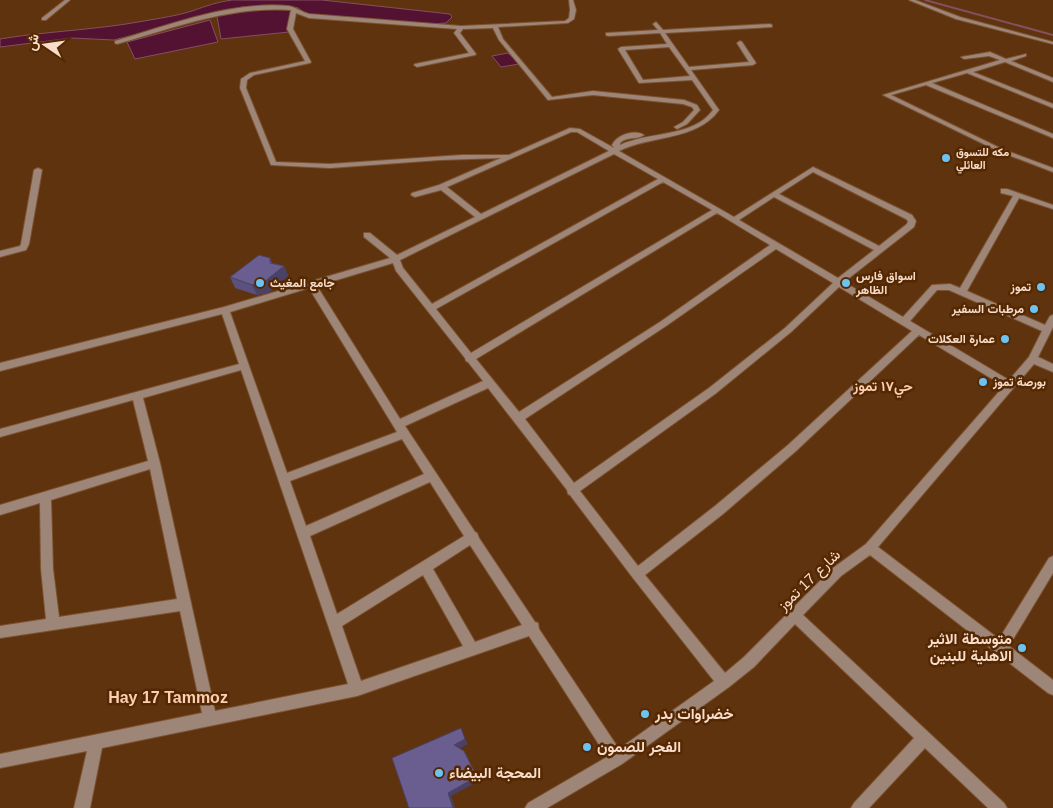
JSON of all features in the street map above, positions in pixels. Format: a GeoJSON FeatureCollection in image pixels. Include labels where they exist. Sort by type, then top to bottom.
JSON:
{"type":"FeatureCollection","features":[{"type":"Feature","properties":{"kind":"street"},"geometry":{"type":"LineString","coordinates":[[44,19],[68,0]]}},
{"type":"Feature","properties":{"kind":"street"},"geometry":{"type":"LineString","coordinates":[[117,42],[242,9],[294,9],[302,15],[359,22],[461,28],[564,23],[571,19],[573,10],[571,0]]}},
{"type":"Feature","properties":{"kind":"street"},"geometry":{"type":"LineString","coordinates":[[911,0],[950,15],[1052,43]]}},
{"type":"Feature","properties":{"kind":"street"},"geometry":{"type":"LineString","coordinates":[[294,9],[290,29],[308,62],[252,74],[244,79],[243,88],[273,164],[317,167],[388,163],[424,157],[509,156]]}},
{"type":"Feature","properties":{"kind":"street"},"geometry":{"type":"LineString","coordinates":[[0,367],[225,310],[396,259],[630,143],[666,136],[688,129],[714,115],[716,110],[656,24]]}},
{"type":"Feature","properties":{"kind":"street"},"geometry":{"type":"LineString","coordinates":[[495,26],[501,39],[550,99],[593,93],[684,102],[695,106],[697,110],[685,123],[663,132],[622,137],[615,145],[618,150]]}},
{"type":"Feature","properties":{"kind":"street"},"geometry":{"type":"LineString","coordinates":[[608,34],[770,26]]}},
{"type":"Feature","properties":{"kind":"street"},"geometry":{"type":"LineString","coordinates":[[417,65],[473,54],[457,33],[461,28]]}},
{"type":"Feature","properties":{"kind":"street"},"geometry":{"type":"LineString","coordinates":[[687,69],[753,63],[740,43]]}},
{"type":"Feature","properties":{"kind":"street"},"geometry":{"type":"LineString","coordinates":[[671,45],[621,49],[641,82],[693,78]]}},
{"type":"Feature","properties":{"kind":"street"},"geometry":{"type":"LineString","coordinates":[[964,57],[986,54],[1006,60],[1053,80]]}},
{"type":"Feature","properties":{"kind":"street"},"geometry":{"type":"LineString","coordinates":[[1024,55],[886,96],[1000,150],[1053,170]]}},
{"type":"Feature","properties":{"kind":"street"},"geometry":{"type":"LineString","coordinates":[[966,71],[1053,106]]}},
{"type":"Feature","properties":{"kind":"street"},"geometry":{"type":"LineString","coordinates":[[926,84],[1053,136]]}},
{"type":"Feature","properties":{"kind":"street"},"geometry":{"type":"LineString","coordinates":[[415,195],[442,187],[509,156],[575,129],[618,150],[662,180],[734,220],[1010,385]]}},
{"type":"Feature","properties":{"kind":"street"},"geometry":{"type":"LineString","coordinates":[[572,491],[712,391],[788,330],[838,283],[911,225],[912,221],[909,217],[813,169],[734,220]]}},
{"type":"Feature","properties":{"kind":"street"},"geometry":{"type":"LineString","coordinates":[[0,254],[23,248],[25,244],[38,170]]}},
{"type":"Feature","properties":{"kind":"street"},"geometry":{"type":"LineString","coordinates":[[430,309],[662,180]]}},
{"type":"Feature","properties":{"kind":"street"},"geometry":{"type":"LineString","coordinates":[[442,187],[481,218]]}},
{"type":"Feature","properties":{"kind":"street"},"geometry":{"type":"LineString","coordinates":[[1004,191],[1053,207]]}},
{"type":"Feature","properties":{"kind":"street"},"geometry":{"type":"LineString","coordinates":[[774,194],[880,250]]}},
{"type":"Feature","properties":{"kind":"street"},"geometry":{"type":"LineString","coordinates":[[962,293],[1017,195]]}},
{"type":"Feature","properties":{"kind":"street"},"geometry":{"type":"LineString","coordinates":[[469,359],[716,211]]}},
{"type":"Feature","properties":{"kind":"street"},"geometry":{"type":"LineString","coordinates":[[367,236],[396,259],[399,269],[430,309],[518,418],[572,491],[724,682]]}},
{"type":"Feature","properties":{"kind":"street"},"geometry":{"type":"LineString","coordinates":[[518,418],[648,334],[776,245]]}},
{"type":"Feature","properties":{"kind":"street"},"geometry":{"type":"LineString","coordinates":[[312,285],[401,429],[617,759]]}},
{"type":"Feature","properties":{"kind":"street"},"geometry":{"type":"LineString","coordinates":[[904,322],[935,287],[950,288],[1050,324]]}},
{"type":"Feature","properties":{"kind":"street"},"geometry":{"type":"LineString","coordinates":[[225,310],[357,689]]}},
{"type":"Feature","properties":{"kind":"street","name":"شارع 17 تموز"},"geometry":{"type":"LineString","coordinates":[[533,808],[617,759],[749,662],[837,572],[870,548],[1033,359],[1050,324]]}},
{"type":"Feature","properties":{"kind":"street"},"geometry":{"type":"LineString","coordinates":[[637,574],[719,510],[792,448],[917,331]]}},
{"type":"Feature","properties":{"kind":"street"},"geometry":{"type":"LineString","coordinates":[[1033,359],[1053,368]]}},
{"type":"Feature","properties":{"kind":"street"},"geometry":{"type":"LineString","coordinates":[[0,433],[244,366]]}},
{"type":"Feature","properties":{"kind":"street"},"geometry":{"type":"LineString","coordinates":[[285,478],[401,429],[489,383]]}},
{"type":"Feature","properties":{"kind":"street"},"geometry":{"type":"LineString","coordinates":[[137,396],[155,463],[183,604],[210,718]]}},
{"type":"Feature","properties":{"kind":"street"},"geometry":{"type":"LineString","coordinates":[[0,510],[155,463]]}},
{"type":"Feature","properties":{"kind":"street"},"geometry":{"type":"LineString","coordinates":[[304,533],[432,476]]}},
{"type":"Feature","properties":{"kind":"street"},"geometry":{"type":"LineString","coordinates":[[45,496],[47,569],[53,622]]}},
{"type":"Feature","properties":{"kind":"street"},"geometry":{"type":"LineString","coordinates":[[334,623],[473,537]]}},
{"type":"Feature","properties":{"kind":"street"},"geometry":{"type":"LineString","coordinates":[[870,548],[1053,688]]}},
{"type":"Feature","properties":{"kind":"street"},"geometry":{"type":"LineString","coordinates":[[1001,648],[1053,562]]}},
{"type":"Feature","properties":{"kind":"street"},"geometry":{"type":"LineString","coordinates":[[424,567],[472,649]]}},
{"type":"Feature","properties":{"kind":"street"},"geometry":{"type":"LineString","coordinates":[[0,632],[53,622],[183,604]]}},
{"type":"Feature","properties":{"kind":"street"},"geometry":{"type":"LineString","coordinates":[[795,616],[923,739],[999,808]]}},
{"type":"Feature","properties":{"kind":"street"},"geometry":{"type":"LineString","coordinates":[[0,761],[357,689],[533,628]]}},
{"type":"Feature","properties":{"kind":"street"},"geometry":{"type":"LineString","coordinates":[[859,808],[923,739]]}},
{"type":"Feature","properties":{"kind":"street"},"geometry":{"type":"LineString","coordinates":[[82,808],[96,741]]}},
{"type":"Feature","properties":{"kind":"shaded area"},"geometry":{"type":"Polygon","coordinates":[[[232,0],[322,0],[450,14],[452,17],[446,23],[433,24],[306,14],[298,8],[289,6],[242,7],[114,40],[72,38],[0,47],[0,39],[126,24],[180,14],[232,0]]]}},
{"type":"Feature","properties":{"kind":"shaded area"},"geometry":{"type":"Polygon","coordinates":[[[242,9],[291,9],[289,32],[221,39],[217,16],[242,9]]]}},
{"type":"Feature","properties":{"kind":"shaded area"},"geometry":{"type":"Polygon","coordinates":[[[210,20],[218,42],[135,59],[127,42],[210,20]]]}},
{"type":"Feature","properties":{"kind":"shaded area"},"geometry":{"type":"Polygon","coordinates":[[[508,53],[519,64],[501,67],[492,56],[508,53]]]}},
{"type":"Feature","properties":{"kind":"building"},"geometry":{"type":"Polygon","coordinates":[[[259,255],[270,258],[270,263],[284,266],[264,282],[252,285],[230,277],[259,255]]]}},
{"type":"Feature","properties":{"kind":"building","name":"المحجة البيضاء"},"geometry":{"type":"Polygon","coordinates":[[[461,728],[465,739],[454,745],[464,751],[475,773],[471,780],[448,793],[453,808],[409,808],[392,758],[461,728]]]}},
{"type":"Feature","properties":{"kind":"waterway"},"geometry":{"type":"LineString","coordinates":[[925,0],[1053,35]]}},
{"type":"Feature","properties":{"kind":"place","name":"مكه للتسوق العائلي"},"geometry":{"type":"Point","coordinates":[946,158]}},
{"type":"Feature","properties":{"kind":"place","name":"جامع المغيث"},"geometry":{"type":"Point","coordinates":[260,283]}},
{"type":"Feature","properties":{"kind":"place","name":"اسواق فارس الظاهر"},"geometry":{"type":"Point","coordinates":[846,283]}},
{"type":"Feature","properties":{"kind":"place","name":"تموز"},"geometry":{"type":"Point","coordinates":[1041,287]}},
{"type":"Feature","properties":{"kind":"place","name":"مرطبات السفير"},"geometry":{"type":"Point","coordinates":[1034,309]}},
{"type":"Feature","properties":{"kind":"place","name":"عمارة العكلات"},"geometry":{"type":"Point","coordinates":[1005,339]}},
{"type":"Feature","properties":{"kind":"place","name":"بورصة تموز"},"geometry":{"type":"Point","coordinates":[983,382]}},
{"type":"Feature","properties":{"kind":"place","name":"متوسطة الاثير الاهلية للبنين"},"geometry":{"type":"Point","coordinates":[1022,648]}},
{"type":"Feature","properties":{"kind":"place","name":"خضراوات بدر"},"geometry":{"type":"Point","coordinates":[645,714]}},
{"type":"Feature","properties":{"kind":"place","name":"الفجر للصمون"},"geometry":{"type":"Point","coordinates":[587,747]}},
{"type":"Feature","properties":{"kind":"place","name":"المحجة البيضاء"},"geometry":{"type":"Point","coordinates":[439,773]}},
{"type":"Feature","properties":{"kind":"district","name":"حي۱۷ تموز"},"geometry":{"type":"Point","coordinates":[883,386]}},
{"type":"Feature","properties":{"kind":"district","name":"Hay 17 Tammoz"},"geometry":{"type":"Point","coordinates":[168,697]}}]}
